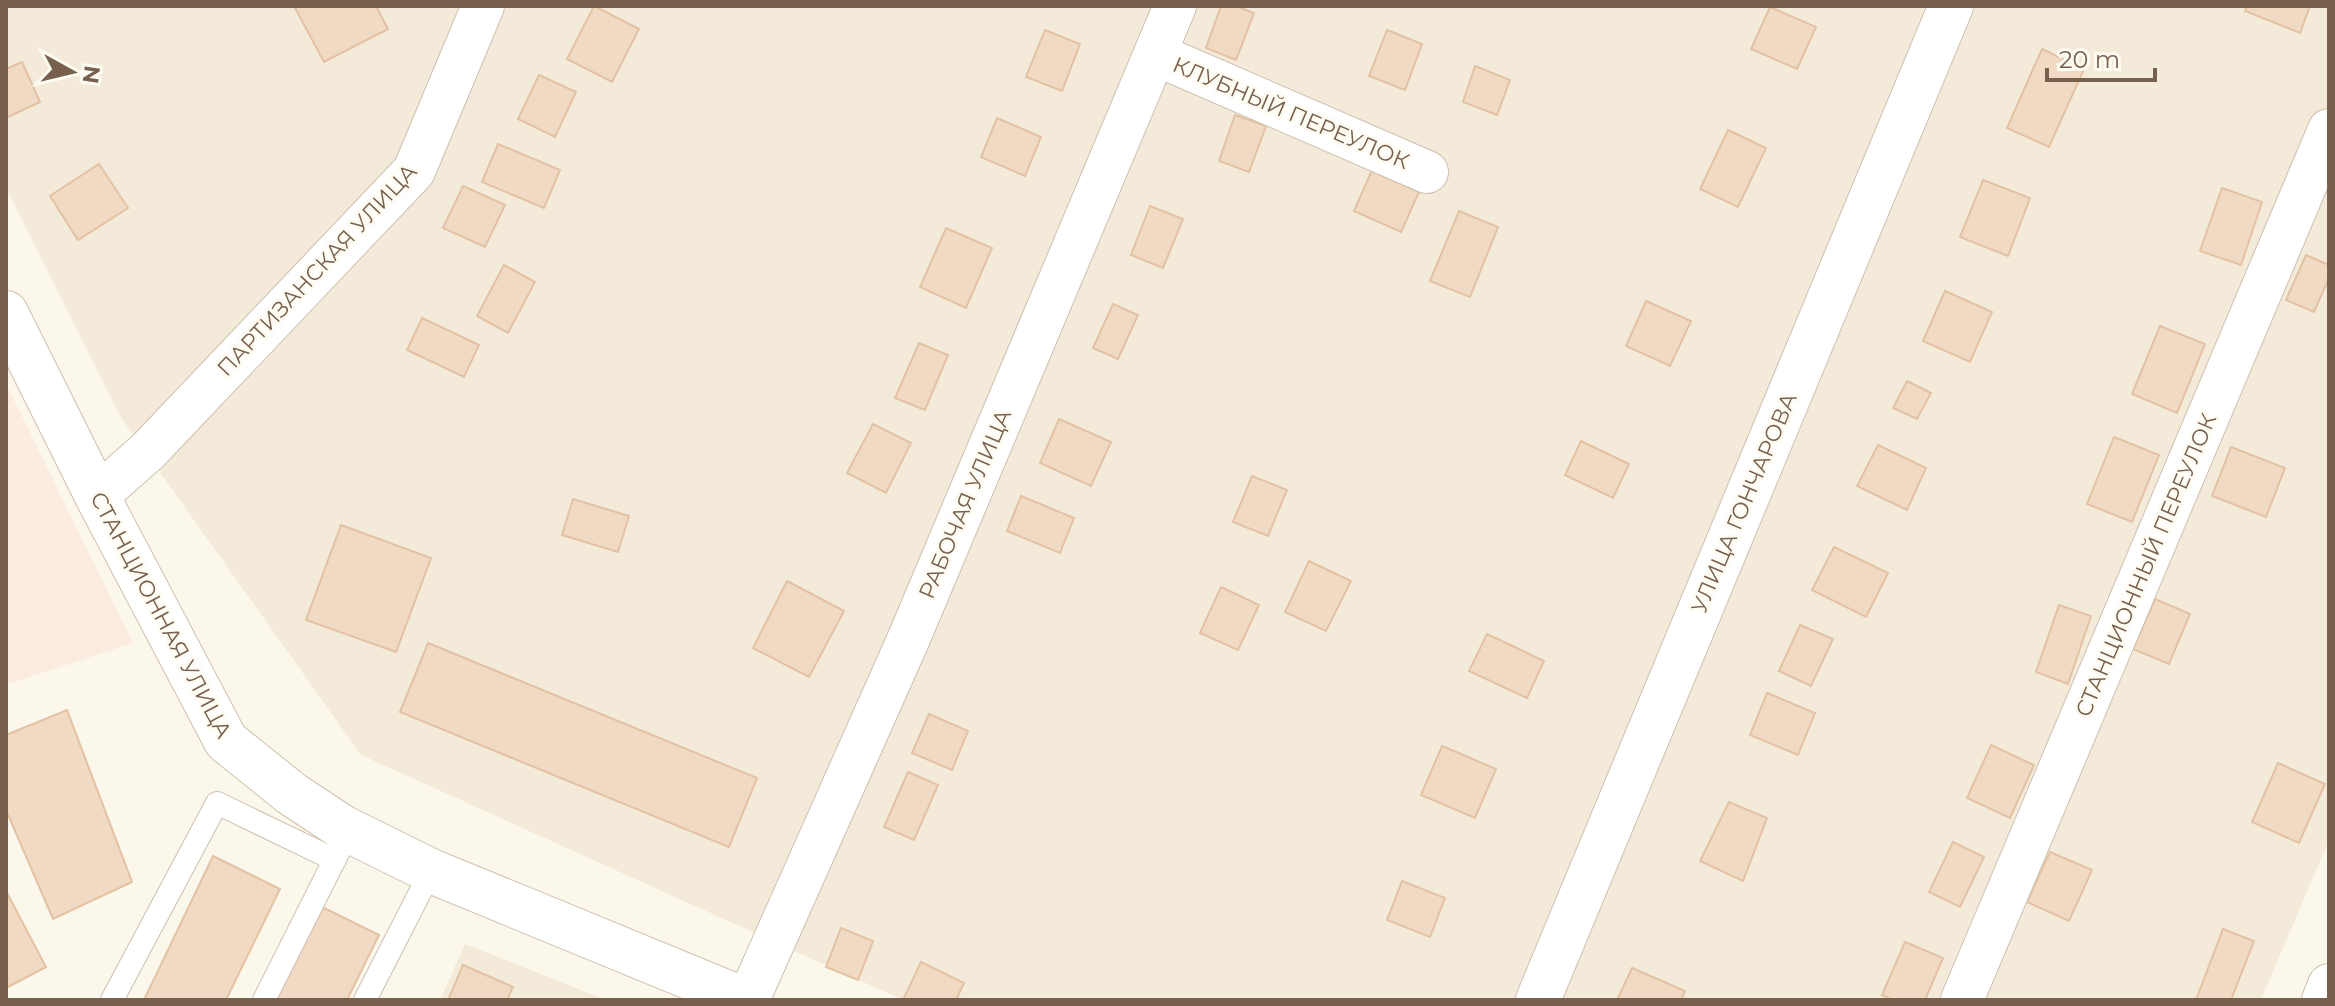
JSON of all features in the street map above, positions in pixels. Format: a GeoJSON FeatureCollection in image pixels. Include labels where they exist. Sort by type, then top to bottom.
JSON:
{"type":"FeatureCollection","features":[{"type":"Feature","properties":{"kind":"main road","name":"УЛИЦА ГОНЧАРОВА"},"geometry":{"type":"LineString","coordinates":[[1538,1000],[1951,6]]}},
{"type":"Feature","properties":{"kind":"main road","name":"СТАНЦИОННАЯ УЛИЦА"},"geometry":{"type":"LineString","coordinates":[[6,313],[97,496],[226,741],[292,794],[342,845],[431,871],[746,1000]]}},
{"type":"Feature","properties":{"kind":"street","name":"ПАРТИЗАНСКАЯ УЛИЦА"},"geometry":{"type":"LineString","coordinates":[[97,496],[148,451],[414,171],[483,6]]}},
{"type":"Feature","properties":{"kind":"street","name":"РАБОЧАЯ УЛИЦА"},"geometry":{"type":"LineString","coordinates":[[746,1000],[909,638],[1175,6]]}},
{"type":"Feature","properties":{"kind":"street","name":"КЛУБНЫЙ ПЕРЕУЛОК"},"geometry":{"type":"LineString","coordinates":[[1155,54],[1427,172]]}},
{"type":"Feature","properties":{"kind":"street","name":"СТАНЦИОННЫЙ ПЕРЕУЛОК"},"geometry":{"type":"LineString","coordinates":[[1962,1000],[2329,130]]}},
{"type":"Feature","properties":{"kind":"street"},"geometry":{"type":"LineString","coordinates":[[2323,1000],[2329,985]]}},
{"type":"Feature","properties":{"kind":"lane"},"geometry":{"type":"LineString","coordinates":[[112,1000],[217,803],[342,845],[264,1000]]}},
{"type":"Feature","properties":{"kind":"lane"},"geometry":{"type":"LineString","coordinates":[[365,1000],[431,871]]}},
{"type":"Feature","properties":{"kind":"shaded area"},"geometry":{"type":"Polygon","coordinates":[[[6,6],[2329,6],[2329,840],[2261,1000],[903,1000],[361,755],[120,416],[6,188],[6,6]]]}},
{"type":"Feature","properties":{"kind":"shaded area"},"geometry":{"type":"Polygon","coordinates":[[[6,384],[133,643],[6,685],[6,384]]]}},
{"type":"Feature","properties":{"kind":"shaded area"},"geometry":{"type":"Polygon","coordinates":[[[465,944],[606,1000],[440,1000],[465,944]]]}},
{"type":"Feature","properties":{"kind":"building"},"geometry":{"type":"Polygon","coordinates":[[[294,6],[376,6],[388,29],[324,62],[294,6]]]}},
{"type":"Feature","properties":{"kind":"building"},"geometry":{"type":"Polygon","coordinates":[[[594,6],[639,29],[612,82],[567,59],[594,6]]]}},
{"type":"Feature","properties":{"kind":"building"},"geometry":{"type":"Polygon","coordinates":[[[1221,6],[1236,6],[1254,13],[1236,60],[1206,48],[1221,6]]]}},
{"type":"Feature","properties":{"kind":"building"},"geometry":{"type":"Polygon","coordinates":[[[2247,6],[2310,6],[2300,33],[2245,11],[2247,6]]]}},
{"type":"Feature","properties":{"kind":"building"},"geometry":{"type":"Polygon","coordinates":[[[1770,7],[1816,27],[1797,69],[1751,49],[1770,7]]]}},
{"type":"Feature","properties":{"kind":"building"},"geometry":{"type":"Polygon","coordinates":[[[1045,30],[1080,44],[1062,91],[1026,77],[1045,30]]]}},
{"type":"Feature","properties":{"kind":"building"},"geometry":{"type":"Polygon","coordinates":[[[1387,30],[1422,44],[1405,90],[1369,76],[1387,30]]]}},
{"type":"Feature","properties":{"kind":"building"},"geometry":{"type":"Polygon","coordinates":[[[2042,49],[2084,69],[2049,147],[2007,128],[2042,49]]]}},
{"type":"Feature","properties":{"kind":"building"},"geometry":{"type":"Polygon","coordinates":[[[22,62],[40,102],[6,118],[6,69],[22,62]]]}},
{"type":"Feature","properties":{"kind":"building"},"geometry":{"type":"Polygon","coordinates":[[[1475,66],[1510,80],[1497,115],[1463,102],[1475,66]]]}},
{"type":"Feature","properties":{"kind":"building"},"geometry":{"type":"Polygon","coordinates":[[[539,75],[576,92],[555,137],[518,119],[539,75]]]}},
{"type":"Feature","properties":{"kind":"building"},"geometry":{"type":"Polygon","coordinates":[[[1235,115],[1266,126],[1249,172],[1219,161],[1235,115]]]}},
{"type":"Feature","properties":{"kind":"building"},"geometry":{"type":"Polygon","coordinates":[[[997,118],[1041,137],[1025,176],[981,157],[997,118]]]}},
{"type":"Feature","properties":{"kind":"building"},"geometry":{"type":"Polygon","coordinates":[[[1728,130],[1766,148],[1738,207],[1700,189],[1728,130]]]}},
{"type":"Feature","properties":{"kind":"building"},"geometry":{"type":"Polygon","coordinates":[[[498,144],[560,170],[544,208],[482,182],[498,144]]]}},
{"type":"Feature","properties":{"kind":"building"},"geometry":{"type":"Polygon","coordinates":[[[99,164],[128,208],[78,240],[50,196],[99,164]]]}},
{"type":"Feature","properties":{"kind":"building"},"geometry":{"type":"Polygon","coordinates":[[[1372,170],[1419,192],[1401,232],[1354,211],[1372,170]]]}},
{"type":"Feature","properties":{"kind":"building"},"geometry":{"type":"Polygon","coordinates":[[[1983,180],[2030,198],[2008,256],[1960,237],[1983,180]]]}},
{"type":"Feature","properties":{"kind":"building"},"geometry":{"type":"Polygon","coordinates":[[[463,186],[505,205],[485,247],[443,228],[463,186]]]}},
{"type":"Feature","properties":{"kind":"building"},"geometry":{"type":"Polygon","coordinates":[[[2222,188],[2262,202],[2241,265],[2200,251],[2222,188]]]}},
{"type":"Feature","properties":{"kind":"building"},"geometry":{"type":"Polygon","coordinates":[[[1150,206],[1183,219],[1163,268],[1131,255],[1150,206]]]}},
{"type":"Feature","properties":{"kind":"building"},"geometry":{"type":"Polygon","coordinates":[[[1459,211],[1498,227],[1470,297],[1430,281],[1459,211]]]}},
{"type":"Feature","properties":{"kind":"building"},"geometry":{"type":"Polygon","coordinates":[[[946,228],[992,248],[966,308],[920,287],[946,228]]]}},
{"type":"Feature","properties":{"kind":"building"},"geometry":{"type":"Polygon","coordinates":[[[2306,255],[2329,265],[2329,278],[2314,312],[2286,300],[2306,255]]]}},
{"type":"Feature","properties":{"kind":"building"},"geometry":{"type":"Polygon","coordinates":[[[504,265],[535,282],[508,333],[477,316],[504,265]]]}},
{"type":"Feature","properties":{"kind":"building"},"geometry":{"type":"Polygon","coordinates":[[[1945,291],[1992,312],[1970,362],[1923,341],[1945,291]]]}},
{"type":"Feature","properties":{"kind":"building"},"geometry":{"type":"Polygon","coordinates":[[[1646,301],[1691,321],[1670,366],[1626,346],[1646,301]]]}},
{"type":"Feature","properties":{"kind":"building"},"geometry":{"type":"Polygon","coordinates":[[[1113,304],[1138,315],[1118,359],[1093,348],[1113,304]]]}},
{"type":"Feature","properties":{"kind":"building"},"geometry":{"type":"Polygon","coordinates":[[[422,318],[479,345],[464,377],[407,350],[422,318]]]}},
{"type":"Feature","properties":{"kind":"building"},"geometry":{"type":"Polygon","coordinates":[[[2160,326],[2205,344],[2177,413],[2132,394],[2160,326]]]}},
{"type":"Feature","properties":{"kind":"building"},"geometry":{"type":"Polygon","coordinates":[[[919,343],[948,355],[925,410],[895,398],[919,343]]]}},
{"type":"Feature","properties":{"kind":"building"},"geometry":{"type":"Polygon","coordinates":[[[1907,381],[1931,393],[1917,419],[1893,408],[1907,381]]]}},
{"type":"Feature","properties":{"kind":"building"},"geometry":{"type":"Polygon","coordinates":[[[1059,419],[1111,442],[1091,486],[1040,463],[1059,419]]]}},
{"type":"Feature","properties":{"kind":"building"},"geometry":{"type":"Polygon","coordinates":[[[873,424],[911,443],[886,493],[847,473],[873,424]]]}},
{"type":"Feature","properties":{"kind":"building"},"geometry":{"type":"Polygon","coordinates":[[[2114,437],[2159,455],[2132,522],[2087,504],[2114,437]]]}},
{"type":"Feature","properties":{"kind":"building"},"geometry":{"type":"Polygon","coordinates":[[[1581,441],[1629,464],[1613,498],[1565,475],[1581,441]]]}},
{"type":"Feature","properties":{"kind":"building"},"geometry":{"type":"Polygon","coordinates":[[[1878,445],[1926,468],[1907,510],[1857,486],[1878,445]]]}},
{"type":"Feature","properties":{"kind":"building"},"geometry":{"type":"Polygon","coordinates":[[[2231,447],[2285,468],[2266,517],[2212,496],[2231,447]]]}},
{"type":"Feature","properties":{"kind":"building"},"geometry":{"type":"Polygon","coordinates":[[[1252,476],[1287,490],[1268,536],[1233,522],[1252,476]]]}},
{"type":"Feature","properties":{"kind":"building"},"geometry":{"type":"Polygon","coordinates":[[[1021,496],[1074,518],[1060,553],[1007,531],[1021,496]]]}},
{"type":"Feature","properties":{"kind":"building"},"geometry":{"type":"Polygon","coordinates":[[[573,499],[629,516],[618,552],[562,535],[573,499]]]}},
{"type":"Feature","properties":{"kind":"building"},"geometry":{"type":"Polygon","coordinates":[[[341,525],[431,558],[396,652],[306,620],[341,525]]]}},
{"type":"Feature","properties":{"kind":"building"},"geometry":{"type":"Polygon","coordinates":[[[1834,547],[1888,573],[1866,617],[1812,590],[1834,547]]]}},
{"type":"Feature","properties":{"kind":"building"},"geometry":{"type":"Polygon","coordinates":[[[1309,561],[1351,581],[1326,631],[1285,612],[1309,561]]]}},
{"type":"Feature","properties":{"kind":"building"},"geometry":{"type":"Polygon","coordinates":[[[787,581],[844,611],[809,677],[753,648],[787,581]]]}},
{"type":"Feature","properties":{"kind":"building"},"geometry":{"type":"Polygon","coordinates":[[[1221,587],[1259,605],[1238,650],[1200,633],[1221,587]]]}},
{"type":"Feature","properties":{"kind":"building"},"geometry":{"type":"Polygon","coordinates":[[[2155,599],[2190,614],[2169,664],[2133,649],[2155,599]]]}},
{"type":"Feature","properties":{"kind":"building"},"geometry":{"type":"Polygon","coordinates":[[[2059,605],[2091,616],[2068,684],[2036,672],[2059,605]]]}},
{"type":"Feature","properties":{"kind":"building"},"geometry":{"type":"Polygon","coordinates":[[[1800,625],[1833,639],[1811,686],[1779,671],[1800,625]]]}},
{"type":"Feature","properties":{"kind":"building"},"geometry":{"type":"Polygon","coordinates":[[[1487,634],[1544,661],[1527,698],[1469,671],[1487,634]]]}},
{"type":"Feature","properties":{"kind":"building"},"geometry":{"type":"Polygon","coordinates":[[[428,643],[757,778],[729,847],[400,712],[428,643]]]}},
{"type":"Feature","properties":{"kind":"building"},"geometry":{"type":"Polygon","coordinates":[[[1767,693],[1815,713],[1798,755],[1750,735],[1767,693]]]}},
{"type":"Feature","properties":{"kind":"building"},"geometry":{"type":"Polygon","coordinates":[[[67,710],[132,882],[53,919],[6,810],[6,735],[67,710]]]}},
{"type":"Feature","properties":{"kind":"building"},"geometry":{"type":"Polygon","coordinates":[[[929,714],[968,731],[952,770],[912,753],[929,714]]]}},
{"type":"Feature","properties":{"kind":"building"},"geometry":{"type":"Polygon","coordinates":[[[1991,745],[2034,765],[2010,818],[1967,798],[1991,745]]]}},
{"type":"Feature","properties":{"kind":"building"},"geometry":{"type":"Polygon","coordinates":[[[1442,746],[1496,769],[1475,818],[1421,795],[1442,746]]]}},
{"type":"Feature","properties":{"kind":"building"},"geometry":{"type":"Polygon","coordinates":[[[2278,763],[2325,784],[2299,843],[2252,822],[2278,763]]]}},
{"type":"Feature","properties":{"kind":"building"},"geometry":{"type":"Polygon","coordinates":[[[908,772],[938,785],[914,840],[884,827],[908,772]]]}},
{"type":"Feature","properties":{"kind":"building"},"geometry":{"type":"Polygon","coordinates":[[[1729,802],[1767,818],[1743,881],[1700,861],[1729,802]]]}},
{"type":"Feature","properties":{"kind":"building"},"geometry":{"type":"Polygon","coordinates":[[[1953,842],[1984,857],[1960,907],[1929,892],[1953,842]]]}},
{"type":"Feature","properties":{"kind":"building"},"geometry":{"type":"Polygon","coordinates":[[[2050,852],[2092,870],[2069,921],[2027,902],[2050,852]]]}},
{"type":"Feature","properties":{"kind":"building"},"geometry":{"type":"Polygon","coordinates":[[[213,856],[280,889],[226,1000],[144,1000],[213,856]]]}},
{"type":"Feature","properties":{"kind":"building"},"geometry":{"type":"Polygon","coordinates":[[[1402,881],[1445,898],[1430,937],[1387,920],[1402,881]]]}},
{"type":"Feature","properties":{"kind":"building"},"geometry":{"type":"Polygon","coordinates":[[[6,891],[46,967],[6,988],[6,891]]]}},
{"type":"Feature","properties":{"kind":"building"},"geometry":{"type":"Polygon","coordinates":[[[318,905],[379,935],[347,1000],[272,1000],[318,905]]]}},
{"type":"Feature","properties":{"kind":"building"},"geometry":{"type":"Polygon","coordinates":[[[841,928],[873,941],[858,980],[826,967],[841,928]]]}},
{"type":"Feature","properties":{"kind":"building"},"geometry":{"type":"Polygon","coordinates":[[[2223,929],[2254,941],[2231,1000],[2196,1000],[2223,929]]]}},
{"type":"Feature","properties":{"kind":"building"},"geometry":{"type":"Polygon","coordinates":[[[1905,942],[1943,958],[1925,1000],[1893,1000],[1882,995],[1905,942]]]}},
{"type":"Feature","properties":{"kind":"building"},"geometry":{"type":"Polygon","coordinates":[[[921,962],[964,983],[956,1000],[903,1000],[921,962]]]}},
{"type":"Feature","properties":{"kind":"building"},"geometry":{"type":"Polygon","coordinates":[[[463,965],[513,987],[507,1000],[448,1000],[463,965]]]}},
{"type":"Feature","properties":{"kind":"building"},"geometry":{"type":"Polygon","coordinates":[[[1632,968],[1685,991],[1681,1000],[1617,1000],[1632,968]]]}}]}
